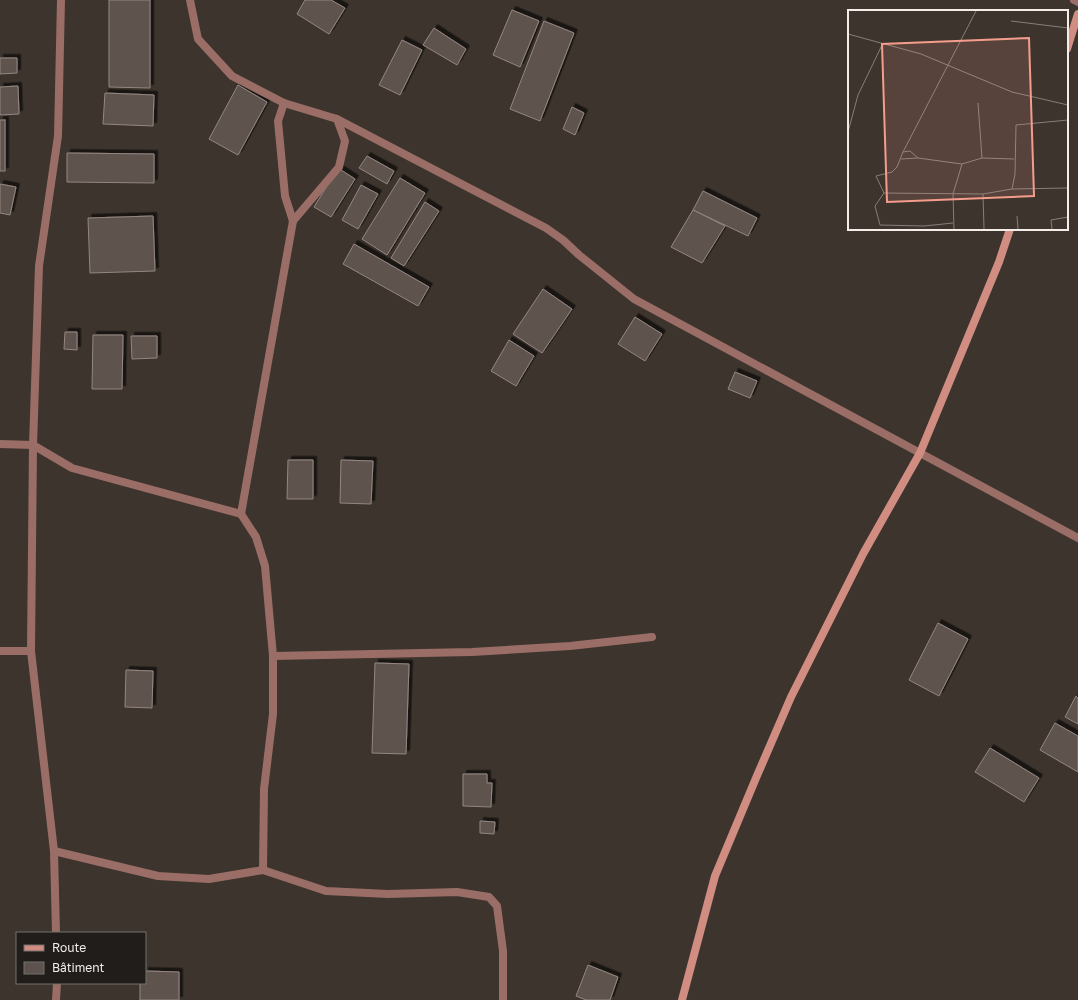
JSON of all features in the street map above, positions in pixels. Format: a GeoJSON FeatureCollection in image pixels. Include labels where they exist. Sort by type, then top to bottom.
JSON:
{"type":"FeatureCollection","features":[{"type":"Feature","properties":{"kind":"street"},"geometry":{"type":"LineString","coordinates":[[56,932],[54,851],[31,651],[33,445],[39,266],[58,136],[61,0]]}},
{"type":"Feature","properties":{"kind":"street"},"geometry":{"type":"LineString","coordinates":[[190,0],[198,39],[232,76],[284,103],[337,119],[546,228],[563,240],[579,255],[634,299],[1078,538]]}},
{"type":"Feature","properties":{"kind":"street"},"geometry":{"type":"LineString","coordinates":[[1074,0],[1078,2]]}},
{"type":"Feature","properties":{"kind":"street"},"geometry":{"type":"LineString","coordinates":[[1068,46],[1078,14]]}},
{"type":"Feature","properties":{"kind":"street"},"geometry":{"type":"LineString","coordinates":[[241,514],[293,221],[285,196],[278,120],[284,103]]}},
{"type":"Feature","properties":{"kind":"street"},"geometry":{"type":"LineString","coordinates":[[293,221],[339,167],[345,141],[337,119]]}},
{"type":"Feature","properties":{"kind":"street"},"geometry":{"type":"LineString","coordinates":[[682,1000],[715,876],[756,778],[791,697],[846,588],[920,453],[999,262],[1010,230]]}},
{"type":"Feature","properties":{"kind":"street"},"geometry":{"type":"LineString","coordinates":[[0,444],[33,445],[72,468],[241,514],[256,537],[265,566],[273,656],[273,714],[264,789],[263,870]]}},
{"type":"Feature","properties":{"kind":"street"},"geometry":{"type":"LineString","coordinates":[[273,656],[472,652],[570,646],[652,637]]}},
{"type":"Feature","properties":{"kind":"street"},"geometry":{"type":"LineString","coordinates":[[0,651],[31,651]]}},
{"type":"Feature","properties":{"kind":"street"},"geometry":{"type":"LineString","coordinates":[[54,851],[158,876],[209,879],[263,870],[326,892],[388,894],[457,892],[489,897],[497,906],[503,951],[503,1000]]}},
{"type":"Feature","properties":{"kind":"street"},"geometry":{"type":"LineString","coordinates":[[56,1000],[57,984]]}},
{"type":"Feature","properties":{"kind":"building"},"geometry":{"type":"Polygon","coordinates":[[[109,0],[150,0],[150,88],[109,87],[109,0]]]}},
{"type":"Feature","properties":{"kind":"building"},"geometry":{"type":"Polygon","coordinates":[[[305,0],[331,0],[345,8],[329,34],[297,14],[305,0]]]}},
{"type":"Feature","properties":{"kind":"building"},"geometry":{"type":"Polygon","coordinates":[[[512,10],[539,21],[520,67],[493,55],[512,10]]]}},
{"type":"Feature","properties":{"kind":"building"},"geometry":{"type":"Polygon","coordinates":[[[544,21],[574,33],[540,121],[510,109],[544,21]]]}},
{"type":"Feature","properties":{"kind":"building"},"geometry":{"type":"Polygon","coordinates":[[[434,28],[466,49],[457,65],[423,45],[434,28]]]}},
{"type":"Feature","properties":{"kind":"building"},"geometry":{"type":"Polygon","coordinates":[[[402,40],[422,50],[400,95],[379,85],[402,40]]]}},
{"type":"Feature","properties":{"kind":"building"},"geometry":{"type":"Polygon","coordinates":[[[0,58],[17,58],[17,73],[0,74],[0,58]]]}},
{"type":"Feature","properties":{"kind":"building"},"geometry":{"type":"Polygon","coordinates":[[[238,85],[267,102],[238,155],[209,139],[238,85]]]}},
{"type":"Feature","properties":{"kind":"building"},"geometry":{"type":"Polygon","coordinates":[[[18,86],[19,114],[0,115],[0,87],[18,86]]]}},
{"type":"Feature","properties":{"kind":"building"},"geometry":{"type":"Polygon","coordinates":[[[105,93],[154,95],[153,126],[103,124],[105,93]]]}},
{"type":"Feature","properties":{"kind":"building"},"geometry":{"type":"Polygon","coordinates":[[[572,107],[584,113],[575,135],[563,129],[572,107]]]}},
{"type":"Feature","properties":{"kind":"building"},"geometry":{"type":"Polygon","coordinates":[[[0,120],[5,120],[5,171],[0,171],[0,120]]]}},
{"type":"Feature","properties":{"kind":"building"},"geometry":{"type":"Polygon","coordinates":[[[67,153],[154,154],[154,183],[67,182],[67,153]]]}},
{"type":"Feature","properties":{"kind":"building"},"geometry":{"type":"Polygon","coordinates":[[[367,156],[394,171],[387,184],[359,168],[367,156]]]}},
{"type":"Feature","properties":{"kind":"building"},"geometry":{"type":"Polygon","coordinates":[[[338,168],[355,179],[331,217],[314,207],[338,168]]]}},
{"type":"Feature","properties":{"kind":"building"},"geometry":{"type":"Polygon","coordinates":[[[400,178],[425,193],[387,255],[362,239],[400,178]]]}},
{"type":"Feature","properties":{"kind":"building"},"geometry":{"type":"Polygon","coordinates":[[[0,184],[16,187],[10,215],[0,213],[0,184]]]}},
{"type":"Feature","properties":{"kind":"building"},"geometry":{"type":"Polygon","coordinates":[[[361,185],[378,194],[358,229],[342,220],[361,185]]]}},
{"type":"Feature","properties":{"kind":"building"},"geometry":{"type":"Polygon","coordinates":[[[703,191],[757,218],[748,236],[693,210],[703,191]]]}},
{"type":"Feature","properties":{"kind":"building"},"geometry":{"type":"Polygon","coordinates":[[[425,202],[439,211],[404,266],[391,258],[425,202]]]}},
{"type":"Feature","properties":{"kind":"building"},"geometry":{"type":"Polygon","coordinates":[[[693,210],[725,226],[702,263],[671,247],[693,210]]]}},
{"type":"Feature","properties":{"kind":"building"},"geometry":{"type":"Polygon","coordinates":[[[153,216],[155,271],[90,273],[88,218],[153,216]]]}},
{"type":"Feature","properties":{"kind":"building"},"geometry":{"type":"Polygon","coordinates":[[[354,244],[429,287],[418,306],[343,264],[354,244]]]}},
{"type":"Feature","properties":{"kind":"building"},"geometry":{"type":"Polygon","coordinates":[[[543,289],[572,309],[542,353],[513,334],[543,289]]]}},
{"type":"Feature","properties":{"kind":"building"},"geometry":{"type":"Polygon","coordinates":[[[635,317],[662,334],[645,361],[618,344],[635,317]]]}},
{"type":"Feature","properties":{"kind":"building"},"geometry":{"type":"Polygon","coordinates":[[[65,332],[77,332],[77,350],[64,349],[65,332]]]}},
{"type":"Feature","properties":{"kind":"building"},"geometry":{"type":"Polygon","coordinates":[[[93,335],[123,335],[122,389],[92,389],[93,335]]]}},
{"type":"Feature","properties":{"kind":"building"},"geometry":{"type":"Polygon","coordinates":[[[131,336],[157,336],[157,358],[132,359],[131,336]]]}},
{"type":"Feature","properties":{"kind":"building"},"geometry":{"type":"Polygon","coordinates":[[[509,340],[534,356],[516,386],[491,371],[509,340]]]}},
{"type":"Feature","properties":{"kind":"building"},"geometry":{"type":"Polygon","coordinates":[[[735,372],[757,381],[750,398],[728,389],[735,372]]]}},
{"type":"Feature","properties":{"kind":"building"},"geometry":{"type":"Polygon","coordinates":[[[288,460],[313,460],[313,499],[287,499],[288,460]]]}},
{"type":"Feature","properties":{"kind":"building"},"geometry":{"type":"Polygon","coordinates":[[[341,460],[373,461],[371,504],[340,503],[341,460]]]}},
{"type":"Feature","properties":{"kind":"building"},"geometry":{"type":"Polygon","coordinates":[[[938,623],[968,639],[939,696],[909,680],[938,623]]]}},
{"type":"Feature","properties":{"kind":"building"},"geometry":{"type":"Polygon","coordinates":[[[375,663],[409,664],[406,754],[372,753],[375,663]]]}},
{"type":"Feature","properties":{"kind":"building"},"geometry":{"type":"Polygon","coordinates":[[[126,670],[153,671],[152,708],[125,707],[126,670]]]}},
{"type":"Feature","properties":{"kind":"building"},"geometry":{"type":"Polygon","coordinates":[[[1076,696],[1078,698],[1078,724],[1065,717],[1076,696]]]}},
{"type":"Feature","properties":{"kind":"building"},"geometry":{"type":"Polygon","coordinates":[[[1055,723],[1078,736],[1078,772],[1040,750],[1055,723]]]}},
{"type":"Feature","properties":{"kind":"building"},"geometry":{"type":"Polygon","coordinates":[[[990,748],[1039,778],[1024,802],[975,772],[990,748]]]}},
{"type":"Feature","properties":{"kind":"building"},"geometry":{"type":"Polygon","coordinates":[[[463,774],[487,774],[487,783],[492,783],[491,807],[463,806],[463,774]]]}},
{"type":"Feature","properties":{"kind":"building"},"geometry":{"type":"Polygon","coordinates":[[[480,821],[495,822],[494,834],[480,833],[480,821]]]}},
{"type":"Feature","properties":{"kind":"building"},"geometry":{"type":"Polygon","coordinates":[[[588,965],[618,977],[610,1000],[586,1000],[576,996],[588,965]]]}},
{"type":"Feature","properties":{"kind":"building"},"geometry":{"type":"Polygon","coordinates":[[[146,971],[179,972],[179,1000],[140,1000],[140,984],[146,984],[146,971]]]}}]}
